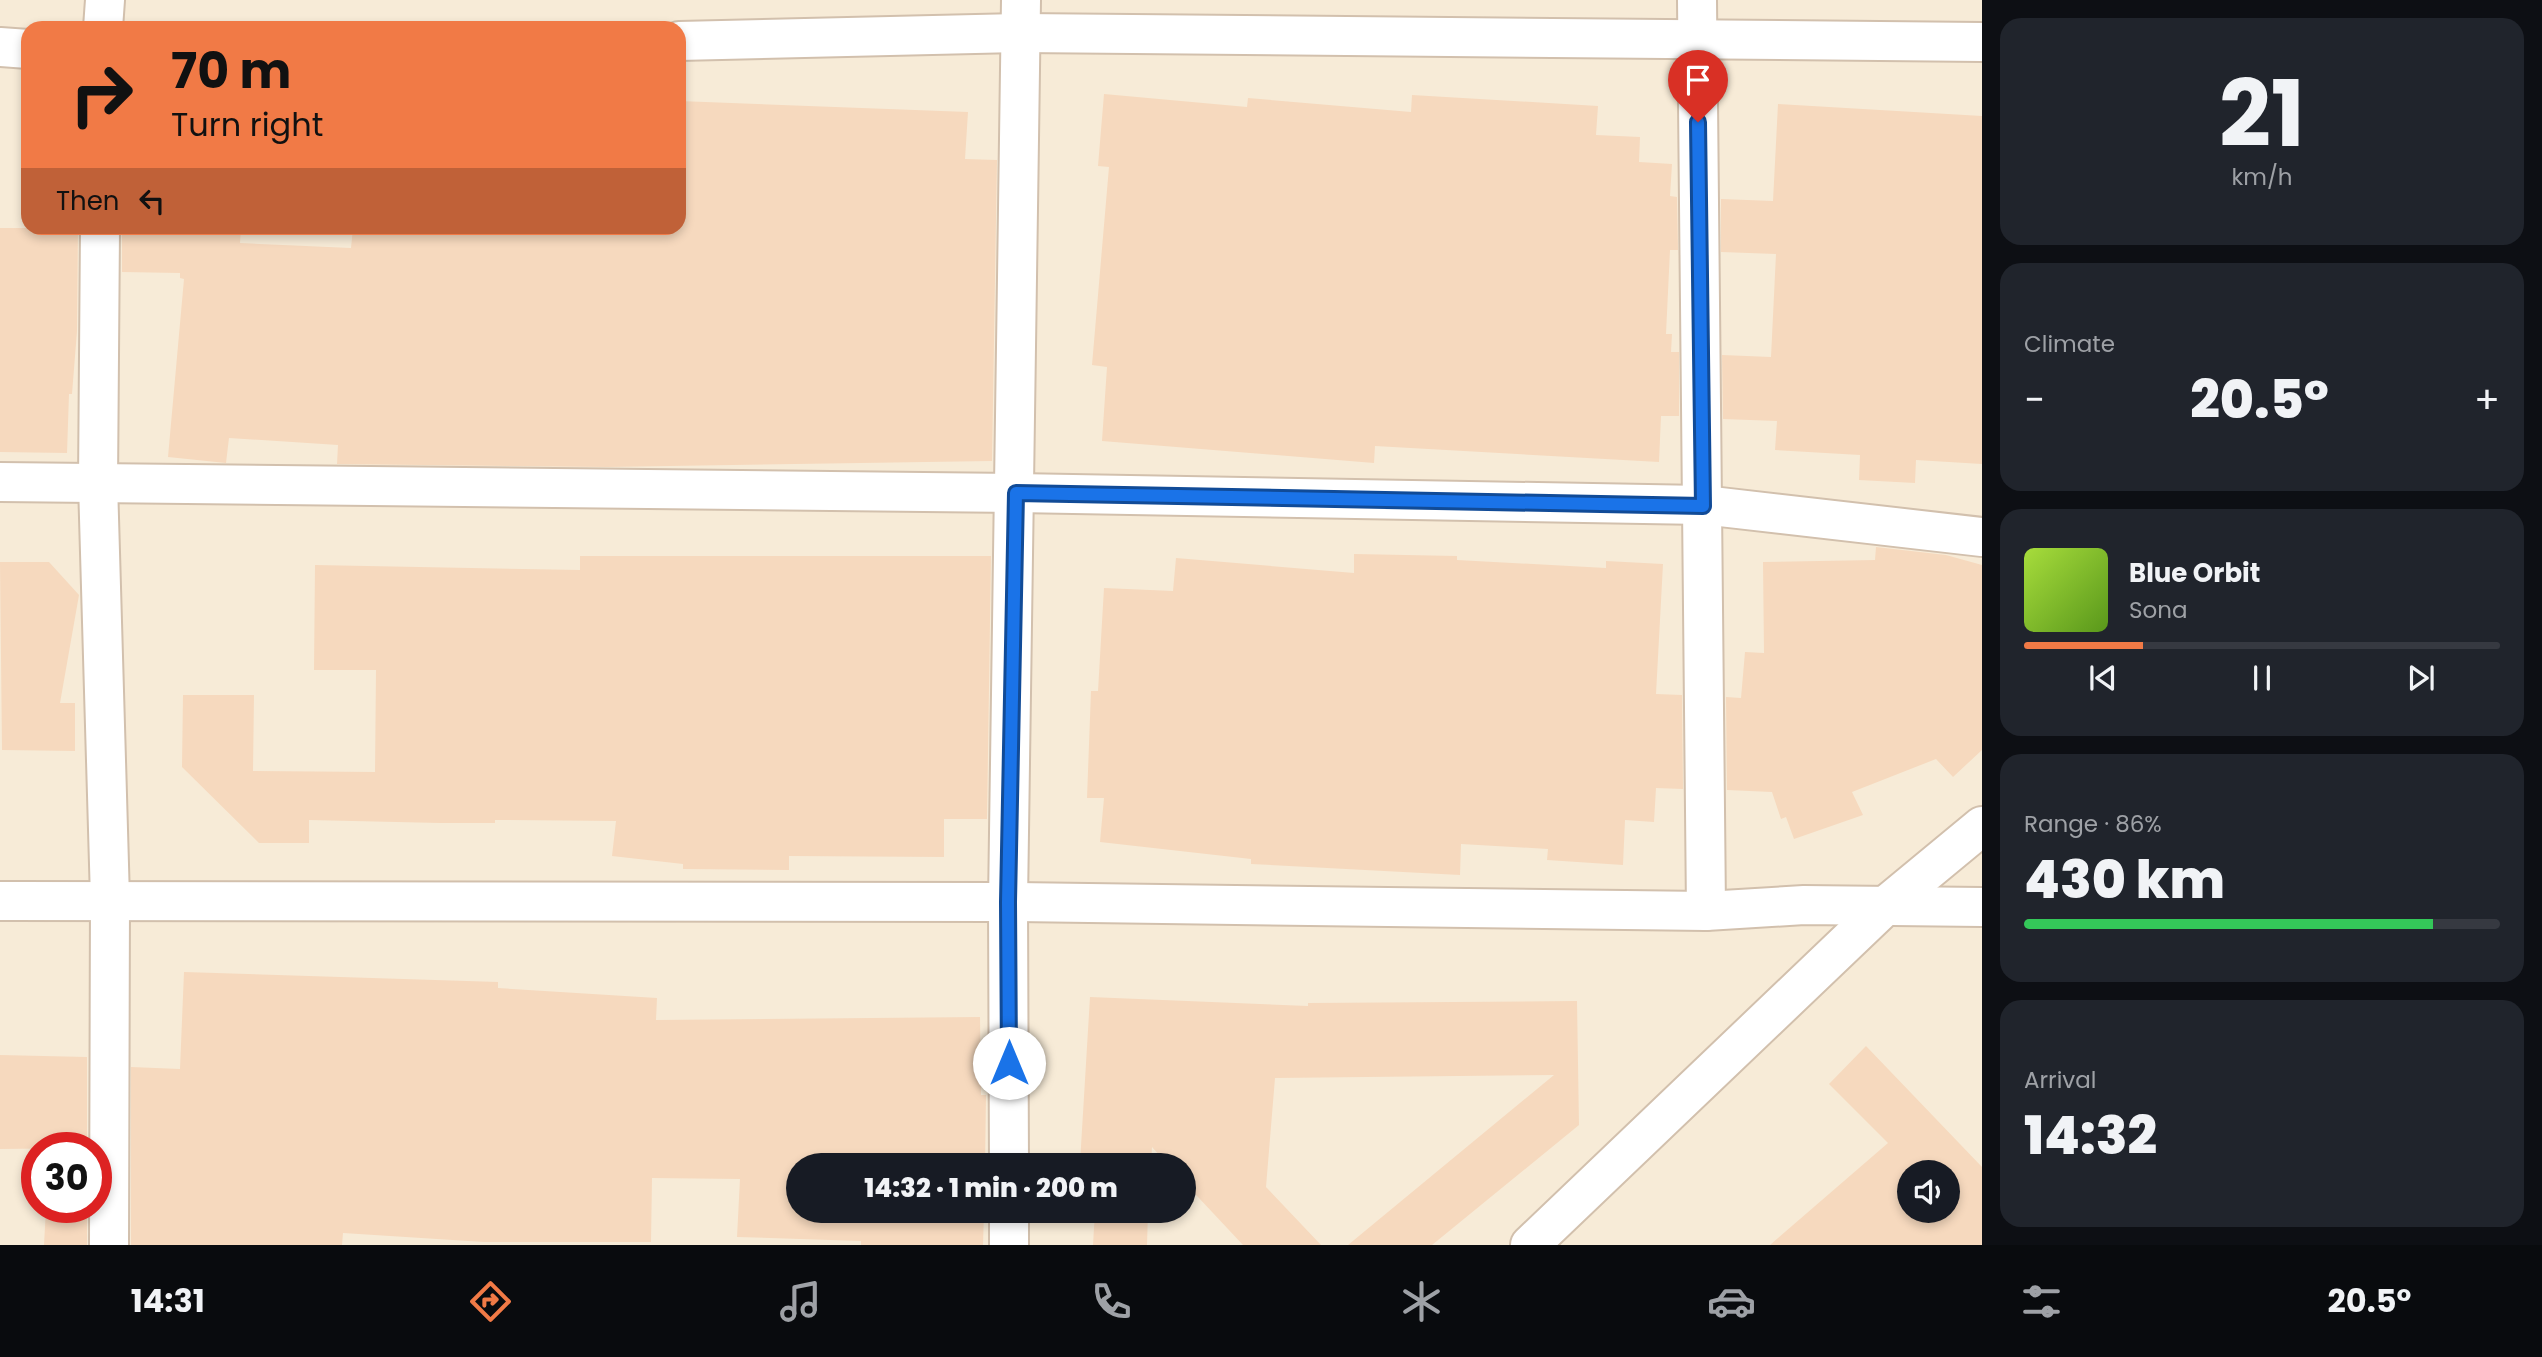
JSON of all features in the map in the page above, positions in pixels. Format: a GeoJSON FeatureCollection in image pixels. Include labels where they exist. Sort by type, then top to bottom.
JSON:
{"type":"FeatureCollection","features":[{"type":"Feature","properties":{"kind":"street"},"geometry":{"type":"LineString","coordinates":[[104,21],[105,0]]}},
{"type":"Feature","properties":{"kind":"street"},"geometry":{"type":"LineString","coordinates":[[1697,0],[1706,911]]}},
{"type":"Feature","properties":{"kind":"street"},"geometry":{"type":"LineString","coordinates":[[1009,1153],[1008,902],[1021,17]]}},
{"type":"Feature","properties":{"kind":"street"},"geometry":{"type":"LineString","coordinates":[[686,41],[1021,17],[1697,39],[1982,42]]}},
{"type":"Feature","properties":{"kind":"street"},"geometry":{"type":"LineString","coordinates":[[0,47],[21,48]]}},
{"type":"Feature","properties":{"kind":"street"},"geometry":{"type":"LineString","coordinates":[[100,235],[98,483],[110,899],[108,1245]]}},
{"type":"Feature","properties":{"kind":"street"},"geometry":{"type":"LineString","coordinates":[[0,482],[1016,493],[1703,506],[1982,537]]}},
{"type":"Feature","properties":{"kind":"street"},"geometry":{"type":"LineString","coordinates":[[1530,1245],[1884,907],[1982,826]]}},
{"type":"Feature","properties":{"kind":"street"},"geometry":{"type":"LineString","coordinates":[[0,901],[110,899],[1008,902],[1706,911],[1804,905],[1982,907]]}},
{"type":"Feature","properties":{"kind":"street"},"geometry":{"type":"LineString","coordinates":[[1009,1223],[1009,1245]]}},
{"type":"Feature","properties":{"kind":"shaded area"},"geometry":{"type":"Polygon","coordinates":[[[0,0],[1982,0],[1982,1245],[0,1245],[0,0]]]}},
{"type":"Feature","properties":{"kind":"building"},"geometry":{"type":"Polygon","coordinates":[[[1104,94],[1247,107],[1248,98],[1411,112],[1412,95],[1598,106],[1596,135],[1640,137],[1639,162],[1672,164],[1670,196],[1677,197],[1678,250],[1670,250],[1666,334],[1672,334],[1671,352],[1679,352],[1679,416],[1661,416],[1659,462],[1375,446],[1374,463],[1102,441],[1107,367],[1092,365],[1109,167],[1098,166],[1104,94]]]}},
{"type":"Feature","properties":{"kind":"building"},"geometry":{"type":"Polygon","coordinates":[[[686,101],[968,112],[965,159],[997,160],[992,461],[607,467],[337,464],[338,445],[229,438],[226,463],[168,457],[184,279],[180,278],[180,273],[122,272],[122,235],[241,235],[240,243],[351,248],[352,235],[686,235],[686,101]]]}},
{"type":"Feature","properties":{"kind":"building"},"geometry":{"type":"Polygon","coordinates":[[[1778,104],[1982,116],[1982,464],[1916,460],[1915,483],[1859,480],[1860,455],[1775,450],[1777,421],[1723,419],[1722,355],[1771,357],[1776,254],[1721,252],[1721,199],[1773,201],[1778,104]]]}},
{"type":"Feature","properties":{"kind":"building"},"geometry":{"type":"Polygon","coordinates":[[[0,228],[21,228],[21,235],[78,235],[77,331],[72,394],[69,394],[67,453],[0,452],[0,228]]]}},
{"type":"Feature","properties":{"kind":"building"},"geometry":{"type":"Polygon","coordinates":[[[1876,547],[1946,555],[1982,565],[1982,750],[1953,777],[1936,759],[1852,792],[1863,815],[1794,839],[1786,817],[1781,819],[1772,792],[1727,790],[1726,697],[1741,698],[1745,652],[1764,653],[1763,562],[1875,560],[1876,547]]]}},
{"type":"Feature","properties":{"kind":"building"},"geometry":{"type":"Polygon","coordinates":[[[1354,554],[1457,556],[1457,560],[1606,568],[1606,561],[1663,564],[1656,694],[1682,695],[1683,789],[1656,788],[1654,822],[1625,820],[1623,865],[1547,860],[1548,849],[1461,844],[1460,875],[1251,864],[1251,859],[1100,842],[1104,798],[1087,798],[1091,691],[1098,691],[1104,588],[1173,591],[1176,558],[1354,573],[1354,554]]]}},
{"type":"Feature","properties":{"kind":"building"},"geometry":{"type":"Polygon","coordinates":[[[580,556],[991,556],[987,819],[944,819],[944,857],[789,856],[789,870],[683,869],[683,864],[612,856],[616,821],[495,820],[495,823],[440,823],[309,820],[309,843],[259,843],[182,767],[183,695],[254,695],[253,771],[375,772],[376,670],[314,670],[315,565],[580,570],[580,556]]]}},
{"type":"Feature","properties":{"kind":"building"},"geometry":{"type":"Polygon","coordinates":[[[0,562],[49,562],[79,595],[60,703],[75,703],[75,751],[2,750],[0,562]]]}},
{"type":"Feature","properties":{"kind":"building"},"geometry":{"type":"Polygon","coordinates":[[[184,972],[498,982],[498,988],[657,998],[656,1020],[980,1017],[981,1095],[986,1095],[985,1153],[786,1153],[786,1223],[984,1223],[983,1245],[861,1245],[861,1241],[737,1237],[740,1179],[652,1178],[651,1242],[484,1242],[343,1233],[342,1245],[131,1245],[131,1067],[180,1069],[184,972]]]}},
{"type":"Feature","properties":{"kind":"building"},"geometry":{"type":"Polygon","coordinates":[[[1090,997],[1308,1006],[1308,1003],[1577,1001],[1579,1125],[1432,1245],[1348,1245],[1554,1075],[1275,1078],[1266,1187],[1321,1245],[1243,1245],[1196,1195],[1196,1153],[1157,1153],[1152,1147],[1152,1153],[1081,1153],[1090,997]]]}},
{"type":"Feature","properties":{"kind":"building"},"geometry":{"type":"Polygon","coordinates":[[[1866,1046],[1982,1167],[1982,1245],[1770,1245],[1888,1143],[1829,1084],[1866,1046]]]}},
{"type":"Feature","properties":{"kind":"building"},"geometry":{"type":"Polygon","coordinates":[[[0,1055],[87,1057],[87,1132],[21,1132],[21,1149],[0,1149],[0,1055]]]}},
{"type":"Feature","properties":{"kind":"building"},"geometry":{"type":"Polygon","coordinates":[[[45,1223],[87,1223],[87,1245],[44,1245],[45,1223]]]}},
{"type":"Feature","properties":{"kind":"building"},"geometry":{"type":"Polygon","coordinates":[[[1094,1223],[1148,1223],[1147,1245],[1093,1245],[1094,1223]]]}},
{"type":"Feature","properties":{"kind":"route"},"geometry":{"type":"LineString","coordinates":[[1009,1063],[1008,902],[1016,493],[1703,506],[1698,122]]}}]}
